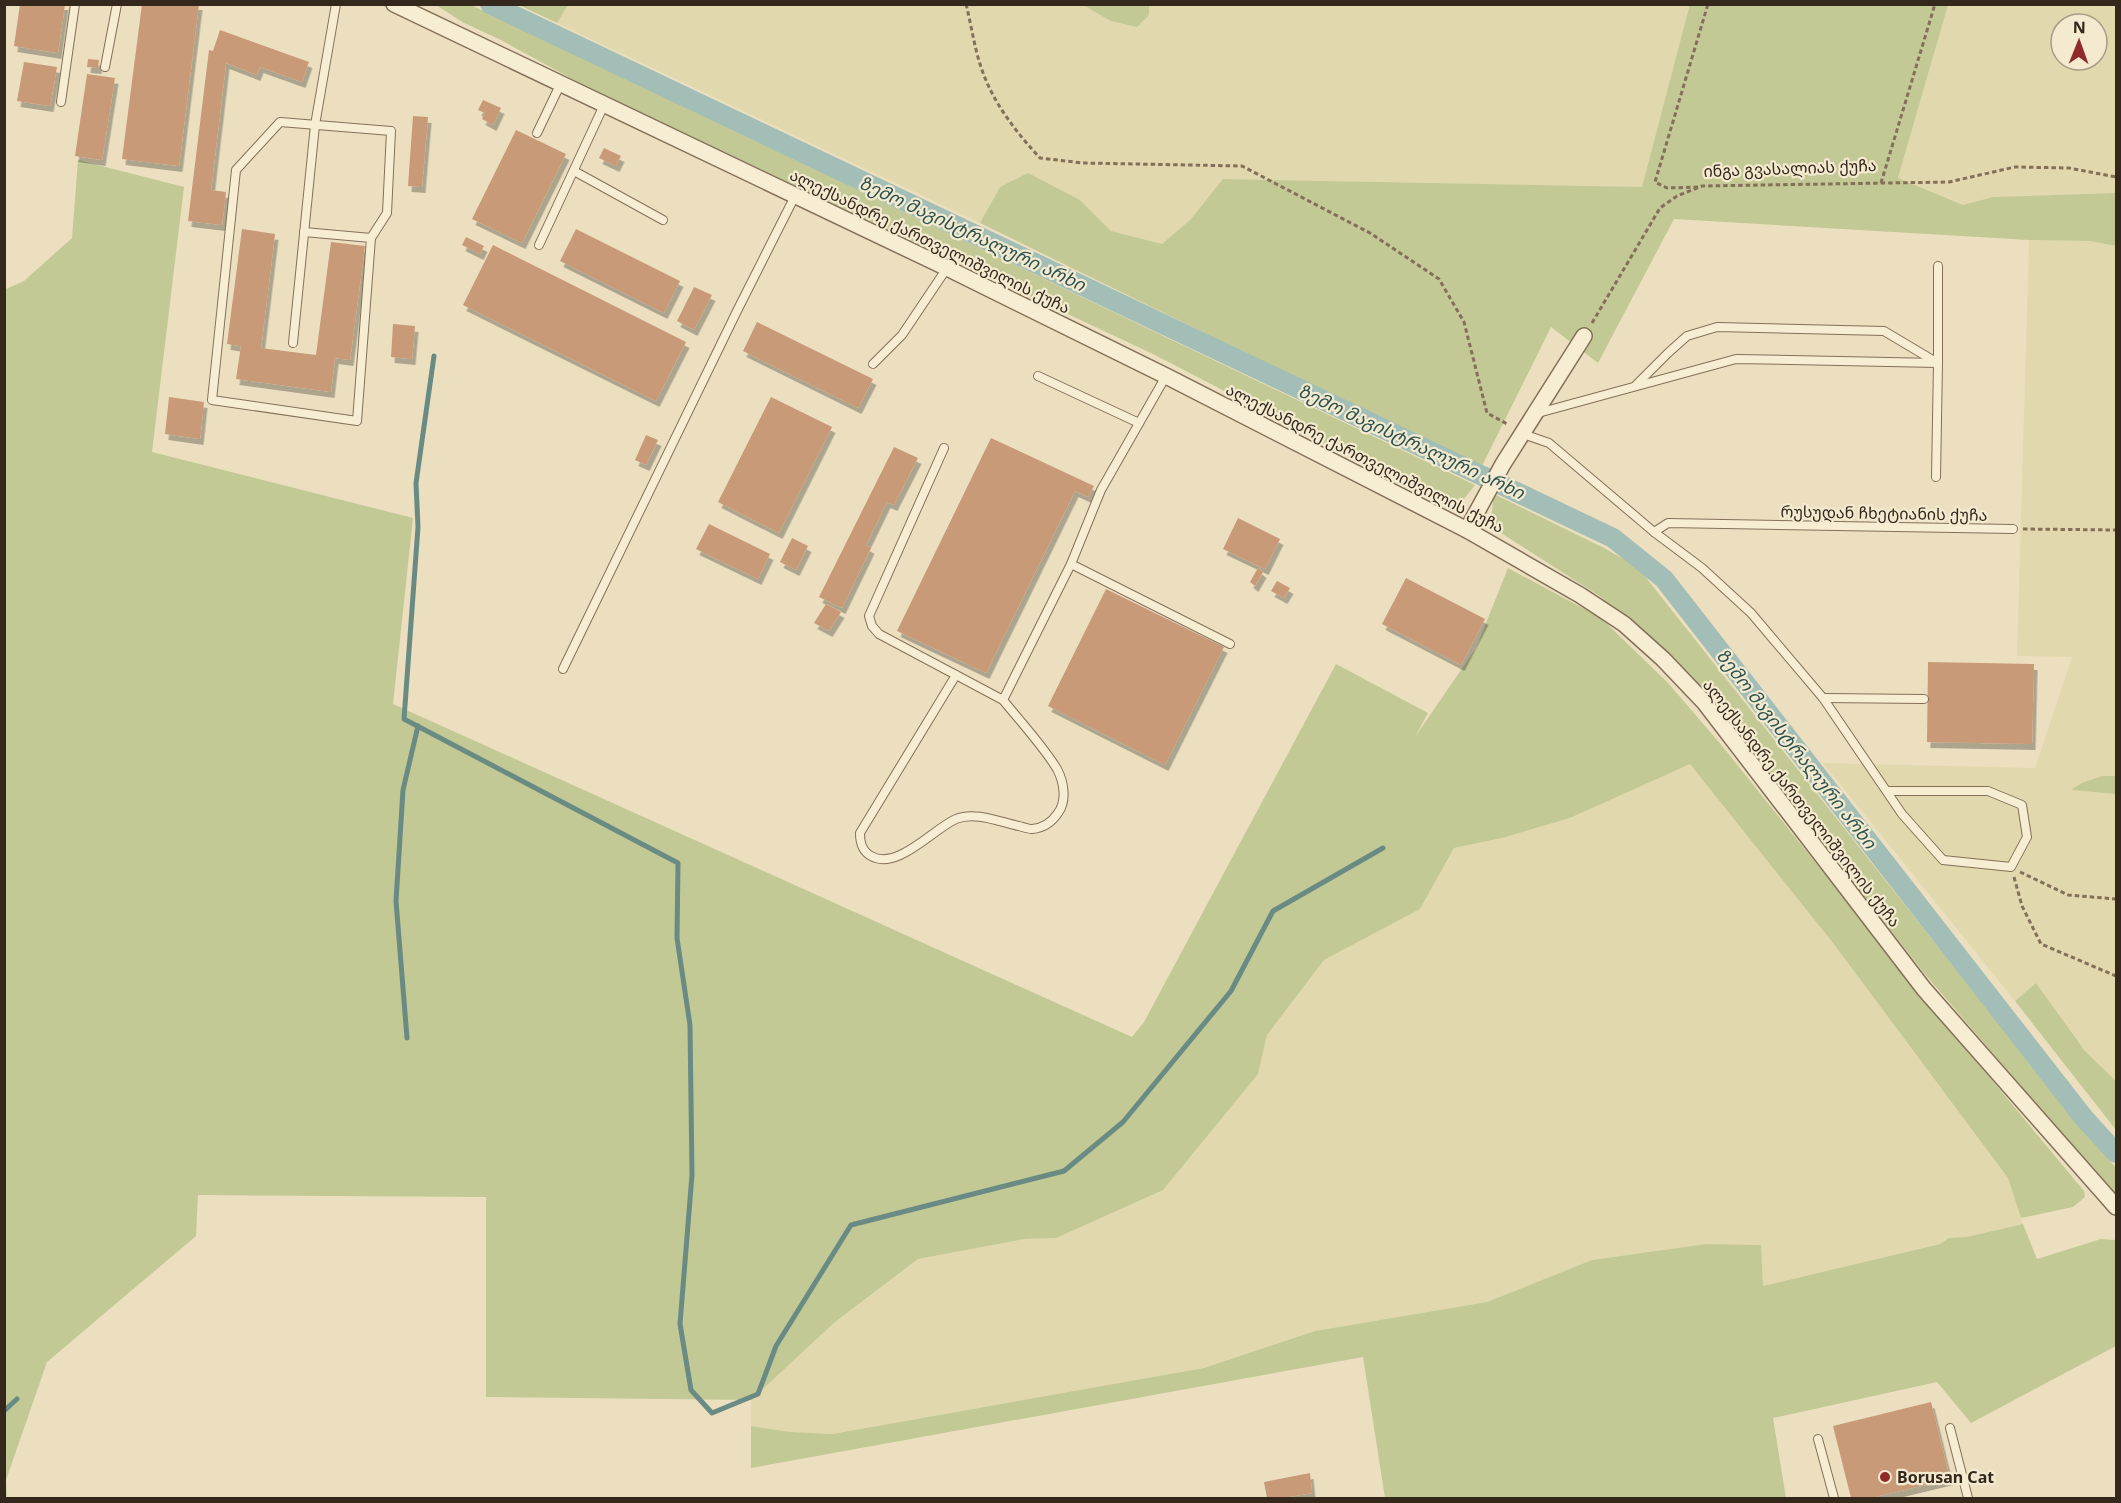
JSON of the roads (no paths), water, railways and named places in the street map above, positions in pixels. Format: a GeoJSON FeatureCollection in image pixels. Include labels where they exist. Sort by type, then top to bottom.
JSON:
{"type":"FeatureCollection","features":[{"type":"Feature","properties":{"kind":"street","name":"ალექსანდრე ქართველიშვილის ქუჩა"},"geometry":{"type":"LineString","coordinates":[[394,4],[1166,376],[1467,530],[1580,595],[1624,624],[1663,659],[1704,702],[1924,989],[2116,1207]]}},
{"type":"Feature","properties":{"kind":"street"},"geometry":{"type":"LineString","coordinates":[[1467,530],[1503,464],[1584,336]]}},
{"type":"Feature","properties":{"kind":"lane"},"geometry":{"type":"LineString","coordinates":[[61,102],[75,4]]}},
{"type":"Feature","properties":{"kind":"lane"},"geometry":{"type":"LineString","coordinates":[[105,67],[117,4]]}},
{"type":"Feature","properties":{"kind":"lane"},"geometry":{"type":"LineString","coordinates":[[293,343],[315,125],[336,4]]}},
{"type":"Feature","properties":{"kind":"lane"},"geometry":{"type":"LineString","coordinates":[[537,133],[561,83]]}},
{"type":"Feature","properties":{"kind":"lane"},"geometry":{"type":"LineString","coordinates":[[539,245],[604,105]]}},
{"type":"Feature","properties":{"kind":"lane"},"geometry":{"type":"LineString","coordinates":[[280,122],[391,131],[387,213],[371,238],[357,421],[212,400],[236,171],[280,122]]}},
{"type":"Feature","properties":{"kind":"lane"},"geometry":{"type":"LineString","coordinates":[[574,171],[663,220]]}},
{"type":"Feature","properties":{"kind":"lane"},"geometry":{"type":"LineString","coordinates":[[563,669],[795,196]]}},
{"type":"Feature","properties":{"kind":"lane"},"geometry":{"type":"LineString","coordinates":[[304,232],[371,238]]}},
{"type":"Feature","properties":{"kind":"lane"},"geometry":{"type":"LineString","coordinates":[[1936,477],[1938,266]]}},
{"type":"Feature","properties":{"kind":"lane"},"geometry":{"type":"LineString","coordinates":[[873,364],[902,335],[946,268]]}},
{"type":"Feature","properties":{"kind":"lane"},"geometry":{"type":"LineString","coordinates":[[1636,386],[1668,352],[1688,336],[1717,327],[1884,331],[1938,363]]}},
{"type":"Feature","properties":{"kind":"lane"},"geometry":{"type":"LineString","coordinates":[[1536,413],[1736,359],[1938,363]]}},
{"type":"Feature","properties":{"kind":"lane"},"geometry":{"type":"LineString","coordinates":[[1038,376],[1139,423]]}},
{"type":"Feature","properties":{"kind":"lane"},"geometry":{"type":"LineString","coordinates":[[1003,700],[1071,564],[1101,490],[1166,376]]}},
{"type":"Feature","properties":{"kind":"lane"},"geometry":{"type":"LineString","coordinates":[[1523,434],[1549,443],[1738,600],[1823,698],[1902,814],[1943,860],[2011,867],[2027,837],[2022,805],[1988,791],[1887,791]]}},
{"type":"Feature","properties":{"kind":"lane"},"geometry":{"type":"LineString","coordinates":[[944,448],[869,616],[872,626],[879,634],[1003,700],[1058,770],[1064,790],[1062,807],[1051,823],[1032,829],[982,818],[966,817],[955,820],[901,855],[889,860],[876,859],[867,854],[860,844],[860,833],[956,675]]}},
{"type":"Feature","properties":{"kind":"lane","name":"რუსუდან ჩხეტიანის ქუჩა"},"geometry":{"type":"LineString","coordinates":[[1654,532],[1668,523],[2013,530]]}},
{"type":"Feature","properties":{"kind":"lane"},"geometry":{"type":"LineString","coordinates":[[1071,564],[1230,644]]}},
{"type":"Feature","properties":{"kind":"lane"},"geometry":{"type":"LineString","coordinates":[[1823,698],[1924,699]]}},
{"type":"Feature","properties":{"kind":"lane"},"geometry":{"type":"LineString","coordinates":[[1950,1428],[1968,1498]]}},
{"type":"Feature","properties":{"kind":"lane"},"geometry":{"type":"LineString","coordinates":[[1818,1439],[1834,1498]]}},
{"type":"Feature","properties":{"kind":"waterway","name":"ზემო მაგისტრალური არხი"},"geometry":{"type":"LineString","coordinates":[[490,4],[1613,538],[1664,579],[2084,1118],[2116,1153]]}},
{"type":"Feature","properties":{"kind":"waterway"},"geometry":{"type":"LineString","coordinates":[[434,356],[416,483],[418,527],[404,719],[678,863],[677,938],[690,1025],[692,1175],[680,1324],[691,1390],[712,1413],[758,1394],[776,1346],[851,1225],[1064,1171],[1123,1122],[1231,991],[1273,911],[1383,848]]}},
{"type":"Feature","properties":{"kind":"waterway"},"geometry":{"type":"LineString","coordinates":[[407,1038],[396,901],[403,790],[418,726]]}},
{"type":"Feature","properties":{"kind":"waterway"},"geometry":{"type":"LineString","coordinates":[[4,1411],[17,1399]]}},
{"type":"Feature","properties":{"kind":"place","name":"Borusan Cat"},"geometry":{"type":"Point","coordinates":[1885,1477]}}]}
